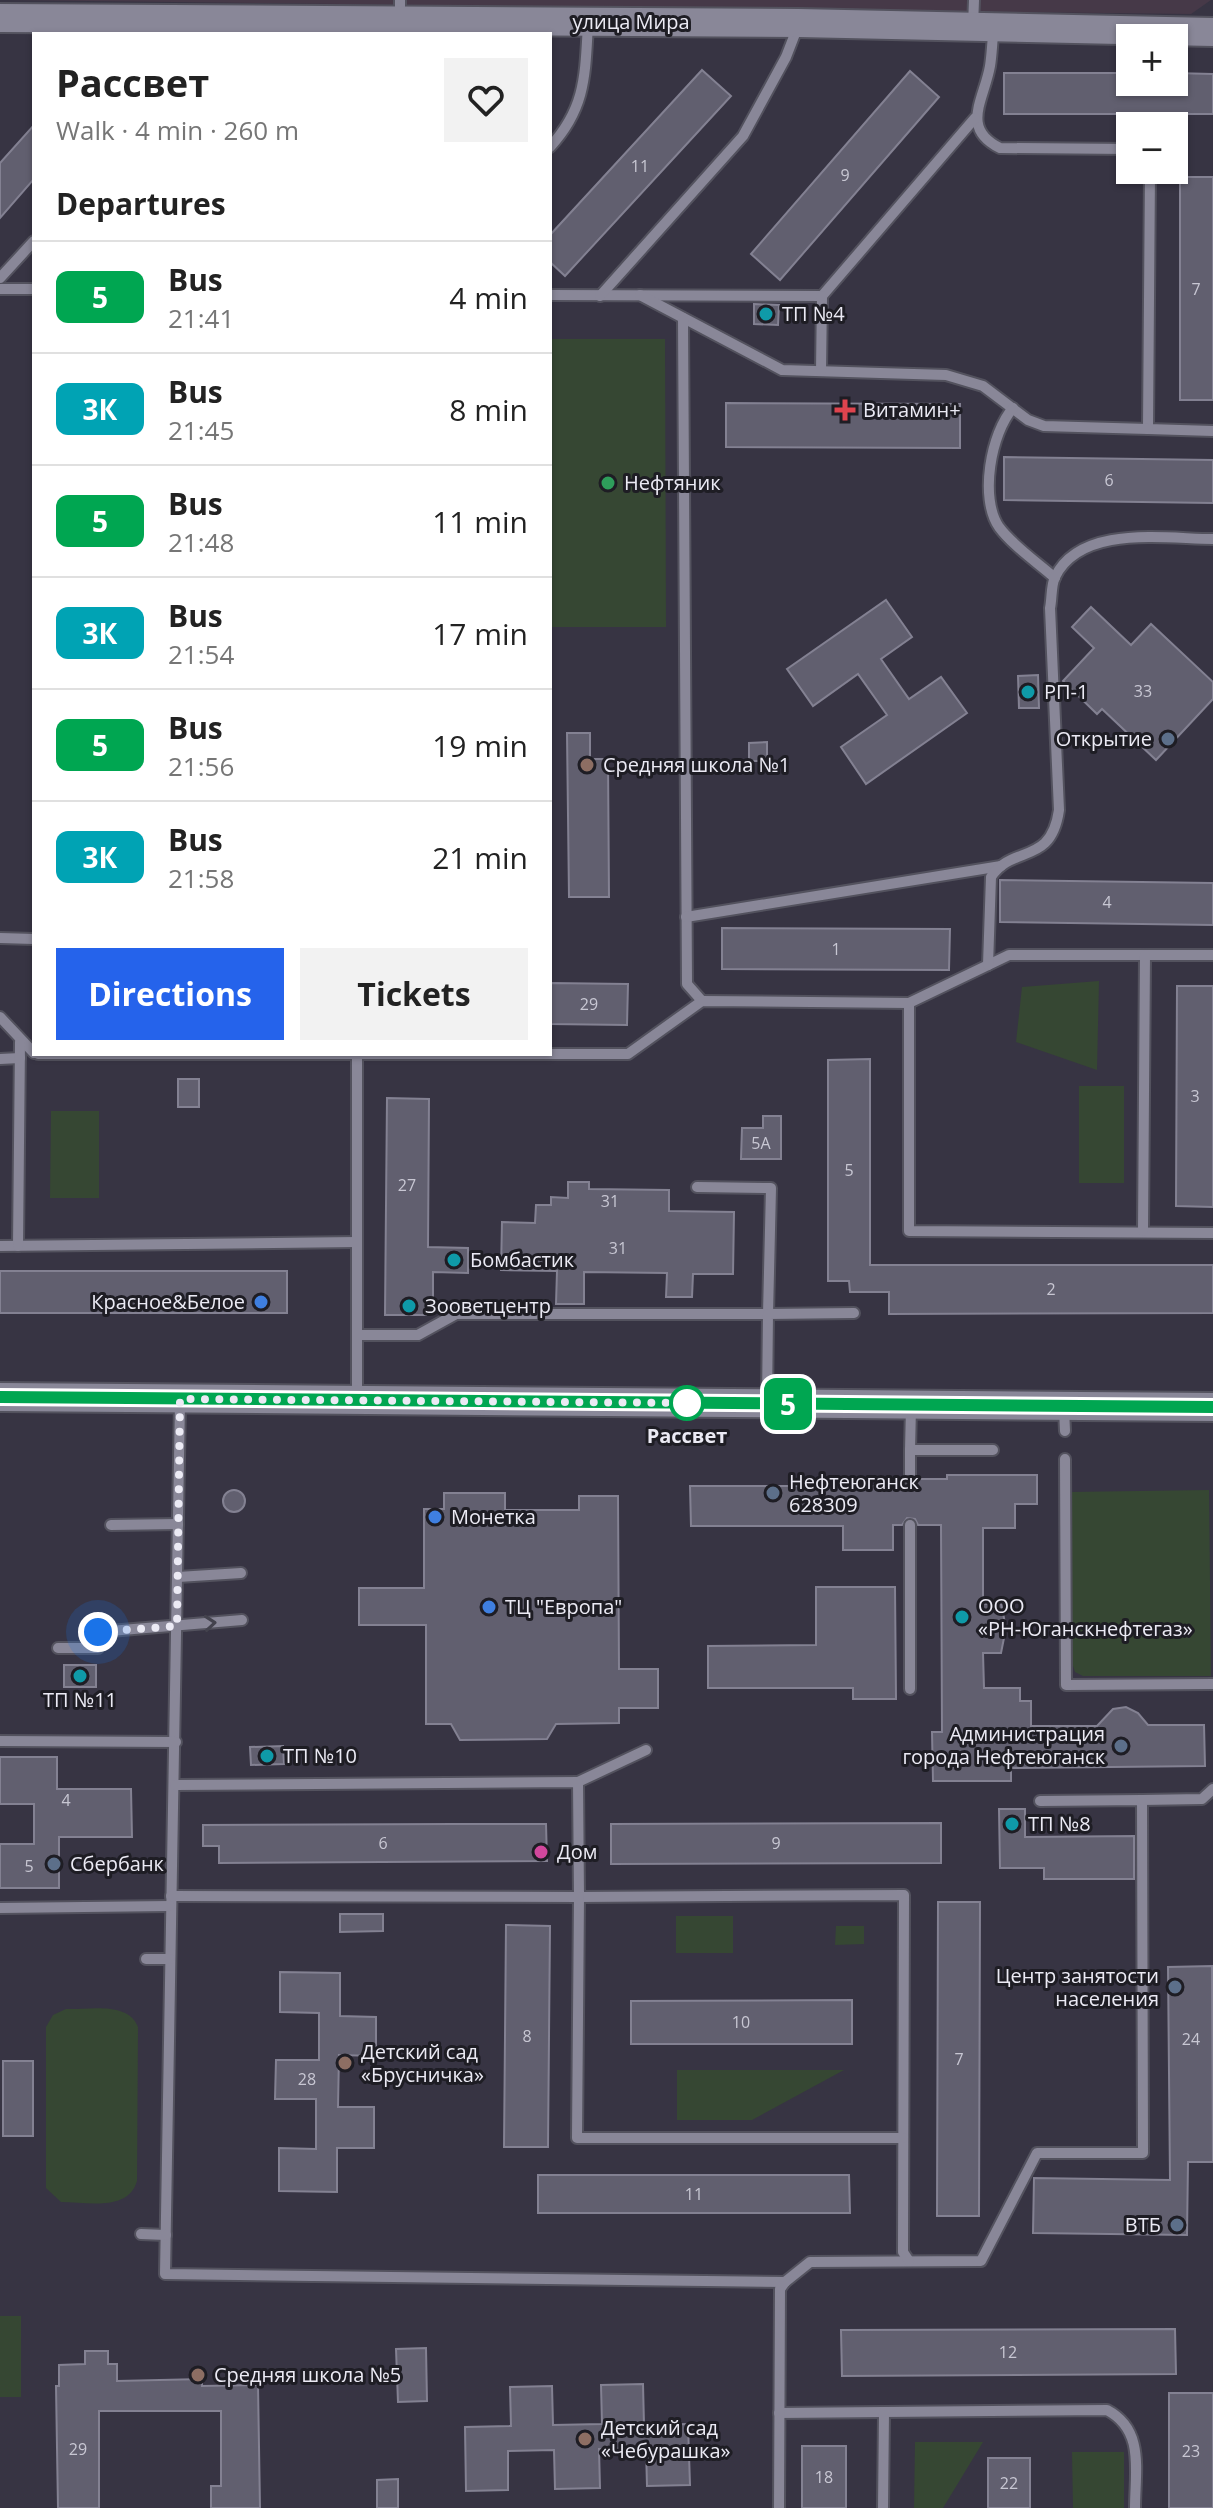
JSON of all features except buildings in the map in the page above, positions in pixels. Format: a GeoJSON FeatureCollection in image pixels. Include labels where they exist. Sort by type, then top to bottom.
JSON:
{"type":"FeatureCollection","features":[{"type":"Feature","properties":{"kind":"main road","name":"улица Мира"},"geometry":{"type":"LineString","coordinates":[[4,23],[148,27],[196,15],[320,27],[400,11],[589,22],[799,23],[980,18],[1213,32]]}},
{"type":"Feature","properties":{"kind":"main road"},"geometry":{"type":"LineString","coordinates":[[0,1397],[911,1405],[1064,1418],[1213,1407]]}},
{"type":"Feature","properties":{"kind":"lane"},"geometry":{"type":"LineString","coordinates":[[821,371],[822,296],[975,118],[990,66],[980,18]]}},
{"type":"Feature","properties":{"kind":"lane"},"geometry":{"type":"LineString","coordinates":[[552,145],[570,125],[585,85],[589,22]]}},
{"type":"Feature","properties":{"kind":"lane"},"geometry":{"type":"LineString","coordinates":[[600,296],[743,136],[786,57],[799,23]]}},
{"type":"Feature","properties":{"kind":"lane"},"geometry":{"type":"LineString","coordinates":[[975,118],[985,140],[1000,148],[1116,149]]}},
{"type":"Feature","properties":{"kind":"lane"},"geometry":{"type":"LineString","coordinates":[[1148,429],[1150,184]]}},
{"type":"Feature","properties":{"kind":"lane"},"geometry":{"type":"LineString","coordinates":[[0,278],[32,243]]}},
{"type":"Feature","properties":{"kind":"lane"},"geometry":{"type":"LineString","coordinates":[[0,289],[32,289]]}},
{"type":"Feature","properties":{"kind":"lane"},"geometry":{"type":"LineString","coordinates":[[552,295],[822,296]]}},
{"type":"Feature","properties":{"kind":"lane"},"geometry":{"type":"LineString","coordinates":[[640,295],[782,370],[966,378],[1028,420],[1044,426],[1213,431]]}},
{"type":"Feature","properties":{"kind":"lane"},"geometry":{"type":"LineString","coordinates":[[683,318],[687,984],[702,1001]]}},
{"type":"Feature","properties":{"kind":"lane"},"geometry":{"type":"LineString","coordinates":[[1013,408],[999,424],[991,451],[991,508],[998,526],[1055,578]]}},
{"type":"Feature","properties":{"kind":"lane"},"geometry":{"type":"LineString","coordinates":[[686,917],[1003,865],[1043,847],[1057,827],[1059,810],[1050,608],[1055,578],[1072,557],[1096,544],[1119,540],[1213,539]]}},
{"type":"Feature","properties":{"kind":"lane"},"geometry":{"type":"LineString","coordinates":[[988,965],[989,890],[991,877],[1003,865]]}},
{"type":"Feature","properties":{"kind":"lane"},"geometry":{"type":"LineString","coordinates":[[0,938],[32,939]]}},
{"type":"Feature","properties":{"kind":"lane"},"geometry":{"type":"LineString","coordinates":[[552,1054],[628,1054],[702,1001],[909,1003],[1009,955],[1213,955]]}},
{"type":"Feature","properties":{"kind":"lane"},"geometry":{"type":"LineString","coordinates":[[1143,1231],[1145,955]]}},
{"type":"Feature","properties":{"kind":"lane"},"geometry":{"type":"LineString","coordinates":[[909,1003],[909,1231],[1213,1233]]}},
{"type":"Feature","properties":{"kind":"lane"},"geometry":{"type":"LineString","coordinates":[[0,1017],[20,1042],[32,1050]]}},
{"type":"Feature","properties":{"kind":"lane"},"geometry":{"type":"LineString","coordinates":[[18,1246],[20,1042]]}},
{"type":"Feature","properties":{"kind":"lane"},"geometry":{"type":"LineString","coordinates":[[357,1056],[357,1399]]}},
{"type":"Feature","properties":{"kind":"lane"},"geometry":{"type":"LineString","coordinates":[[0,1059],[20,1058]]}},
{"type":"Feature","properties":{"kind":"lane"},"geometry":{"type":"LineString","coordinates":[[697,1187],[771,1188],[767,1404]]}},
{"type":"Feature","properties":{"kind":"lane"},"geometry":{"type":"LineString","coordinates":[[0,1246],[357,1242]]}},
{"type":"Feature","properties":{"kind":"lane"},"geometry":{"type":"LineString","coordinates":[[357,1335],[418,1335],[456,1314],[854,1313]]}},
{"type":"Feature","properties":{"kind":"lane"},"geometry":{"type":"LineString","coordinates":[[180,1399],[165,2274],[785,2282]]}},
{"type":"Feature","properties":{"kind":"lane"},"geometry":{"type":"LineString","coordinates":[[910,1479],[911,1405]]}},
{"type":"Feature","properties":{"kind":"lane"},"geometry":{"type":"LineString","coordinates":[[910,1450],[993,1450]]}},
{"type":"Feature","properties":{"kind":"lane"},"geometry":{"type":"LineString","coordinates":[[1065,1459],[1066,1685],[1213,1684]]}},
{"type":"Feature","properties":{"kind":"lane"},"geometry":{"type":"LineString","coordinates":[[111,1525],[178,1524]]}},
{"type":"Feature","properties":{"kind":"lane"},"geometry":{"type":"LineString","coordinates":[[910,1525],[910,1689]]}},
{"type":"Feature","properties":{"kind":"lane"},"geometry":{"type":"LineString","coordinates":[[178,1577],[241,1573]]}},
{"type":"Feature","properties":{"kind":"lane"},"geometry":{"type":"LineString","coordinates":[[58,1648],[98,1648],[98,1632],[242,1620]]}},
{"type":"Feature","properties":{"kind":"lane"},"geometry":{"type":"LineString","coordinates":[[0,1741],[176,1742]]}},
{"type":"Feature","properties":{"kind":"lane"},"geometry":{"type":"LineString","coordinates":[[175,1785],[578,1782],[646,1750]]}},
{"type":"Feature","properties":{"kind":"lane"},"geometry":{"type":"LineString","coordinates":[[578,1782],[577,2138],[903,2138]]}},
{"type":"Feature","properties":{"kind":"lane"},"geometry":{"type":"LineString","coordinates":[[1040,1801],[1202,1799],[1213,1789]]}},
{"type":"Feature","properties":{"kind":"lane"},"geometry":{"type":"LineString","coordinates":[[779,2508],[780,2289],[785,2282],[810,2262],[981,2261],[1037,2153],[1143,2153],[1142,1800]]}},
{"type":"Feature","properties":{"kind":"lane"},"geometry":{"type":"LineString","coordinates":[[0,1908],[170,1901],[904,1895],[903,2252],[909,2261]]}},
{"type":"Feature","properties":{"kind":"lane"},"geometry":{"type":"LineString","coordinates":[[146,1959],[170,1959]]}},
{"type":"Feature","properties":{"kind":"lane"},"geometry":{"type":"LineString","coordinates":[[141,2234],[166,2235]]}},
{"type":"Feature","properties":{"kind":"lane"},"geometry":{"type":"LineString","coordinates":[[779,2413],[1107,2410],[1121,2417],[1135,2444],[1135,2508]]}},
{"type":"Feature","properties":{"kind":"lane"},"geometry":{"type":"LineString","coordinates":[[883,2508],[884,2412]]}},
{"type":"Feature","properties":{"kind":"shaded area"},"geometry":{"type":"Polygon","coordinates":[[[2,0],[1211,0],[1191,14],[2,0]]]}},
{"type":"Feature","properties":{"kind":"green space","name":"Нефтяник"},"geometry":{"type":"Polygon","coordinates":[[[552,339],[665,339],[666,627],[552,627],[552,339]]]}},
{"type":"Feature","properties":{"kind":"green space"},"geometry":{"type":"Polygon","coordinates":[[[1099,981],[1097,1070],[1016,1042],[1022,987],[1099,981]]]}},
{"type":"Feature","properties":{"kind":"green space"},"geometry":{"type":"Polygon","coordinates":[[[1079,1086],[1124,1086],[1124,1183],[1079,1183],[1079,1086]]]}},
{"type":"Feature","properties":{"kind":"green space"},"geometry":{"type":"Polygon","coordinates":[[[51,1111],[99,1111],[99,1198],[50,1198],[51,1111]]]}},
{"type":"Feature","properties":{"kind":"green space"},"geometry":{"type":"Polygon","coordinates":[[[1209,1490],[1211,1676],[1083,1676],[1075,1672],[1070,1657],[1069,1492],[1209,1490]]]}},
{"type":"Feature","properties":{"kind":"green space"},"geometry":{"type":"Polygon","coordinates":[[[676,1916],[733,1916],[733,1953],[676,1953],[676,1916]]]}},
{"type":"Feature","properties":{"kind":"green space"},"geometry":{"type":"Polygon","coordinates":[[[836,1926],[864,1926],[864,1944],[835,1945],[836,1926]]]}},
{"type":"Feature","properties":{"kind":"green space"},"geometry":{"type":"Polygon","coordinates":[[[66,2009],[117,2010],[126,2013],[138,2027],[137,2181],[132,2191],[116,2201],[94,2204],[61,2202],[46,2188],[46,2027],[53,2015],[66,2009]]]}},
{"type":"Feature","properties":{"kind":"green space"},"geometry":{"type":"Polygon","coordinates":[[[677,2070],[844,2070],[752,2120],[677,2120],[677,2070]]]}},
{"type":"Feature","properties":{"kind":"green space"},"geometry":{"type":"Polygon","coordinates":[[[0,2316],[21,2316],[21,2397],[0,2397],[0,2316]]]}},
{"type":"Feature","properties":{"kind":"green space"},"geometry":{"type":"Polygon","coordinates":[[[915,2442],[983,2442],[943,2508],[914,2508],[915,2442]]]}},
{"type":"Feature","properties":{"kind":"green space"},"geometry":{"type":"Polygon","coordinates":[[[1072,2452],[1124,2452],[1124,2508],[1073,2508],[1072,2452]]]}},
{"type":"Feature","properties":{"kind":"bus line","name":"5"},"geometry":{"type":"LineString","coordinates":[[0,1397],[1213,1407]]}},
{"type":"Feature","properties":{"kind":"place","name":"ТП №4"},"geometry":{"type":"Point","coordinates":[766,314]}},
{"type":"Feature","properties":{"kind":"place","name":"Витамин+"},"geometry":{"type":"Point","coordinates":[845,410]}},
{"type":"Feature","properties":{"kind":"place","name":"Нефтяник"},"geometry":{"type":"Point","coordinates":[608,483]}},
{"type":"Feature","properties":{"kind":"place","name":"РП-1"},"geometry":{"type":"Point","coordinates":[1028,692]}},
{"type":"Feature","properties":{"kind":"place","name":"Открытие"},"geometry":{"type":"Point","coordinates":[1168,739]}},
{"type":"Feature","properties":{"kind":"place","name":"Средняя школа №1"},"geometry":{"type":"Point","coordinates":[587,765]}},
{"type":"Feature","properties":{"kind":"place","name":"Бомбастик"},"geometry":{"type":"Point","coordinates":[454,1260]}},
{"type":"Feature","properties":{"kind":"place","name":"Красное&Белое"},"geometry":{"type":"Point","coordinates":[261,1302]}},
{"type":"Feature","properties":{"kind":"place","name":"Зооветцентр"},"geometry":{"type":"Point","coordinates":[409,1306]}},
{"type":"Feature","properties":{"kind":"place","name":"Рассвет"},"geometry":{"type":"Point","coordinates":[687,1403]}},
{"type":"Feature","properties":{"kind":"place","name":"Нефтеюганск 628309"},"geometry":{"type":"Point","coordinates":[773,1493]}},
{"type":"Feature","properties":{"kind":"place","name":"Монетка"},"geometry":{"type":"Point","coordinates":[435,1517]}},
{"type":"Feature","properties":{"kind":"place","name":"ТЦ \"Европа\""},"geometry":{"type":"Point","coordinates":[489,1607]}},
{"type":"Feature","properties":{"kind":"place","name":"ООО «РН-Юганскнефтегаз»"},"geometry":{"type":"Point","coordinates":[962,1617]}},
{"type":"Feature","properties":{"kind":"place","name":"ТП №11"},"geometry":{"type":"Point","coordinates":[80,1676]}},
{"type":"Feature","properties":{"kind":"place","name":"Администрация города Нефтеюганск"},"geometry":{"type":"Point","coordinates":[1121,1746]}},
{"type":"Feature","properties":{"kind":"place","name":"ТП №10"},"geometry":{"type":"Point","coordinates":[267,1756]}},
{"type":"Feature","properties":{"kind":"place","name":"ТП №8"},"geometry":{"type":"Point","coordinates":[1012,1824]}},
{"type":"Feature","properties":{"kind":"place","name":"Дом"},"geometry":{"type":"Point","coordinates":[541,1852]}},
{"type":"Feature","properties":{"kind":"place","name":"Сбербанк"},"geometry":{"type":"Point","coordinates":[54,1864]}},
{"type":"Feature","properties":{"kind":"place","name":"Центр занятости населения"},"geometry":{"type":"Point","coordinates":[1175,1987]}},
{"type":"Feature","properties":{"kind":"place","name":"Детский сад «Брусничка»"},"geometry":{"type":"Point","coordinates":[345,2063]}},
{"type":"Feature","properties":{"kind":"place","name":"ВТБ"},"geometry":{"type":"Point","coordinates":[1177,2225]}},
{"type":"Feature","properties":{"kind":"place","name":"Средняя школа №5"},"geometry":{"type":"Point","coordinates":[198,2375]}},
{"type":"Feature","properties":{"kind":"place","name":"Детский сад «Чебурашка»"},"geometry":{"type":"Point","coordinates":[585,2439]}},
{"type":"Feature","properties":{"kind":"route"},"geometry":{"type":"LineString","coordinates":[[98,1632],[177,1626],[180,1399],[687,1403]]}}]}
